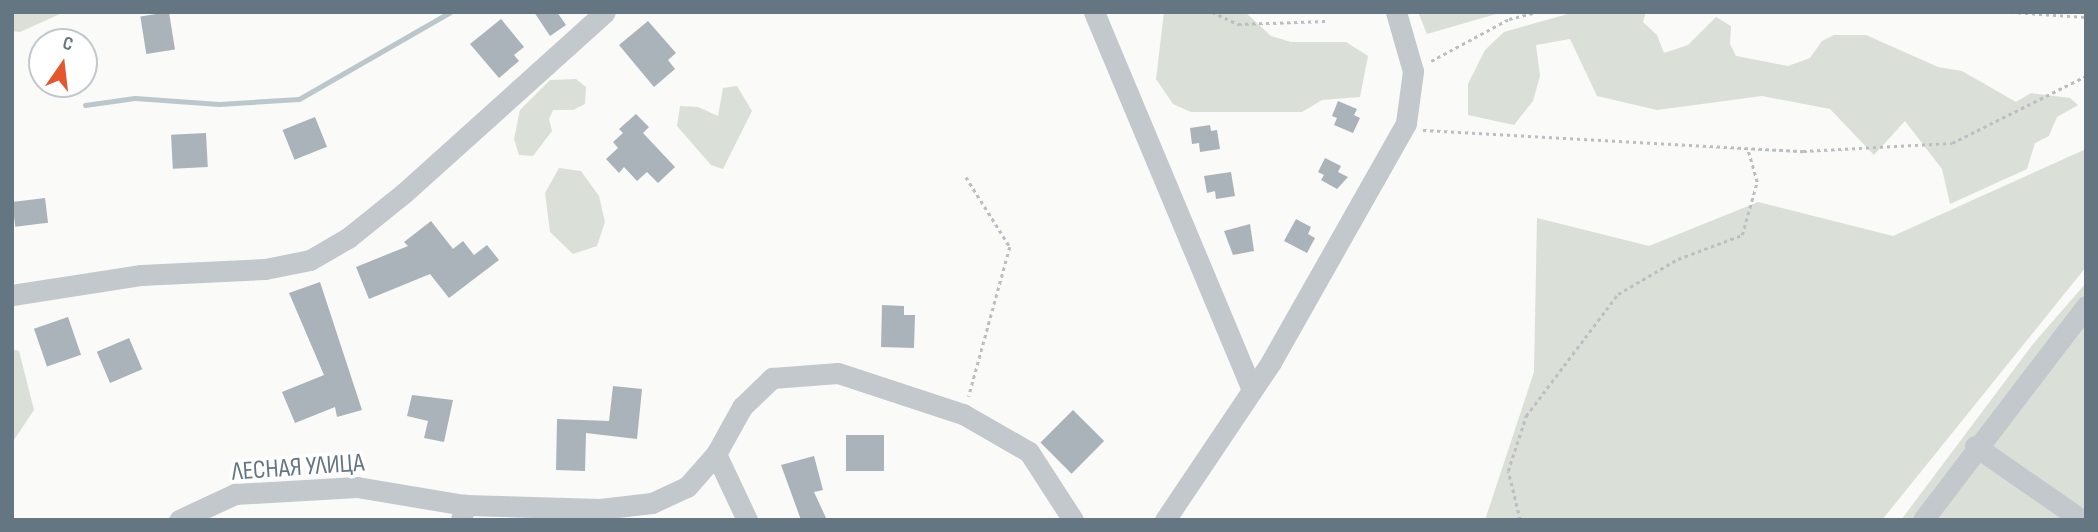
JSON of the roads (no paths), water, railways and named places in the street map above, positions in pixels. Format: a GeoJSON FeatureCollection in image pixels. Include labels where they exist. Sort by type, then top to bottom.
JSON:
{"type":"FeatureCollection","features":[{"type":"Feature","properties":{"kind":"street"},"geometry":{"type":"LineString","coordinates":[[12,295],[141,275],[265,269],[310,260],[348,238],[404,193],[605,12]]}},
{"type":"Feature","properties":{"kind":"street"},"geometry":{"type":"LineString","coordinates":[[1094,12],[1252,389]]}},
{"type":"Feature","properties":{"kind":"street"},"geometry":{"type":"LineString","coordinates":[[1165,520],[1252,389],[1402,129],[1413,71],[1396,12]]}},
{"type":"Feature","properties":{"kind":"street"},"geometry":{"type":"LineString","coordinates":[[1923,520],[1975,446],[2086,306]]}},
{"type":"Feature","properties":{"kind":"street","name":"ЛЕСНАЯ УЛИЦА"},"geometry":{"type":"LineString","coordinates":[[179,520],[235,494],[358,488],[463,512],[600,509],[652,503],[687,487],[716,454],[742,407],[772,378],[838,373],[963,414],[1029,452],[1073,520]]}},
{"type":"Feature","properties":{"kind":"street"},"geometry":{"type":"LineString","coordinates":[[1975,446],[2082,520]]}},
{"type":"Feature","properties":{"kind":"street"},"geometry":{"type":"LineString","coordinates":[[716,454],[747,520]]}},
{"type":"Feature","properties":{"kind":"waterway"},"geometry":{"type":"LineString","coordinates":[[85,105],[135,98],[219,104],[299,99],[450,12]]}}]}
